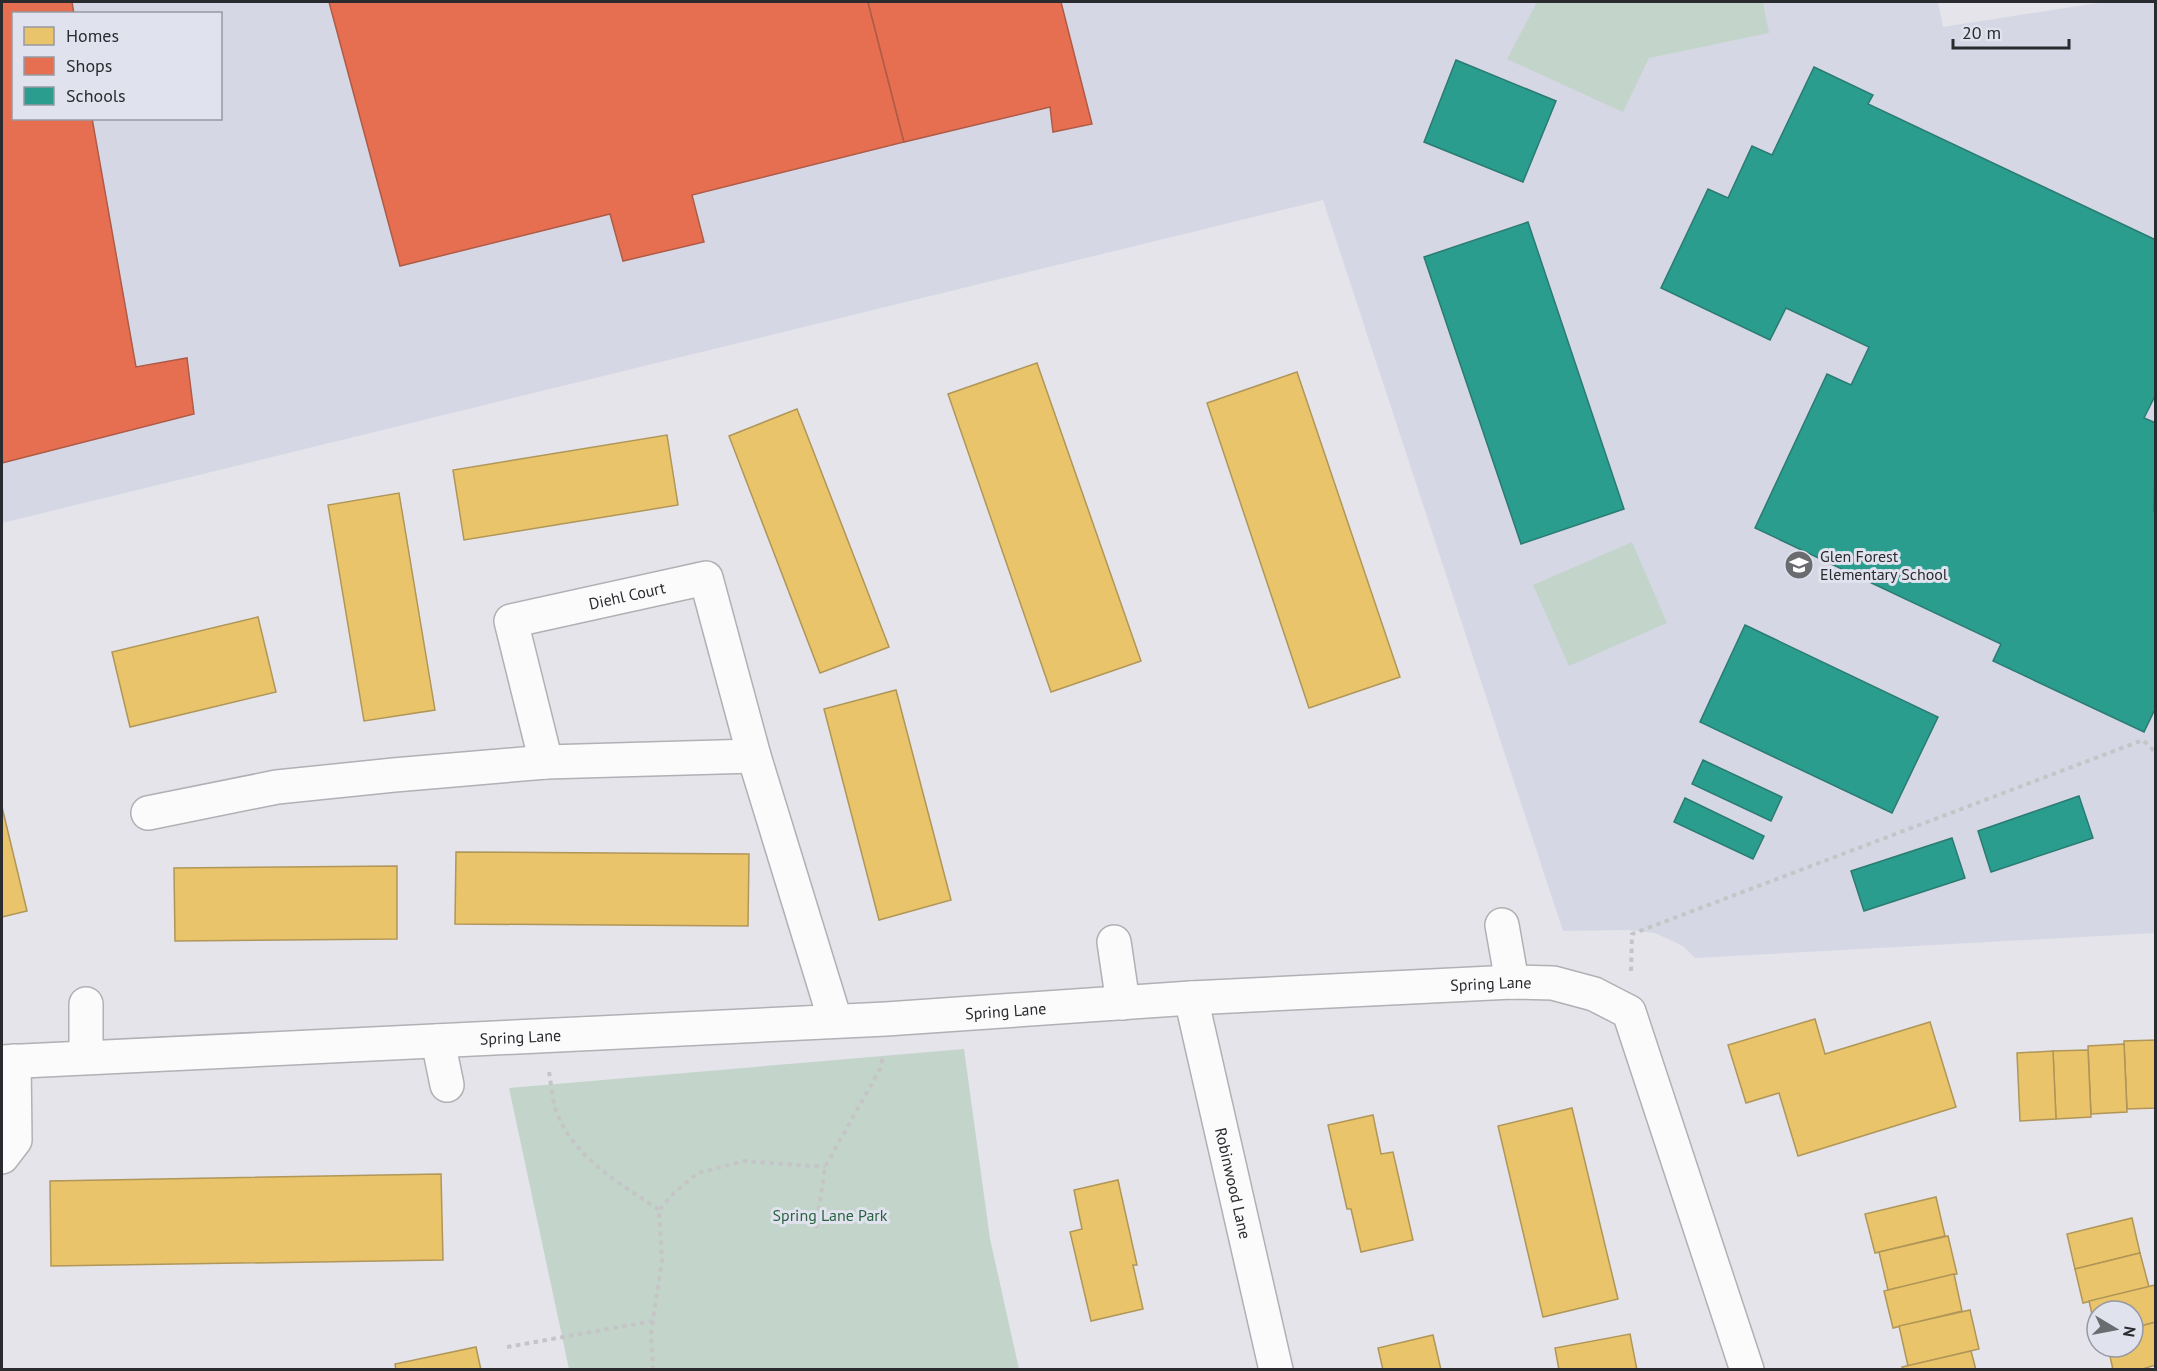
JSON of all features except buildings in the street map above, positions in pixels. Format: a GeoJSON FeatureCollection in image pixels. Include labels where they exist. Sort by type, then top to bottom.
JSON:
{"type":"FeatureCollection","features":[{"type":"Feature","properties":{"kind":"street","name":"Diehl Court"},"geometry":{"type":"LineString","coordinates":[[546,762],[511,621],[706,578],[754,756],[835,1020]]}},
{"type":"Feature","properties":{"kind":"street"},"geometry":{"type":"LineString","coordinates":[[147,813],[276,787],[546,762],[754,756]]}},
{"type":"Feature","properties":{"kind":"street"},"geometry":{"type":"LineString","coordinates":[[1502,925],[1512,982]]}},
{"type":"Feature","properties":{"kind":"street"},"geometry":{"type":"LineString","coordinates":[[1114,942],[1124,1003]]}},
{"type":"Feature","properties":{"kind":"street","name":"Spring Lane"},"geometry":{"type":"LineString","coordinates":[[8,1061],[886,1019],[1191,998],[1512,982],[1553,983],[1594,994],[1629,1012]]}},
{"type":"Feature","properties":{"kind":"street","name":"Robinwood Lane"},"geometry":{"type":"LineString","coordinates":[[1191,998],[1276,1370]]}},
{"type":"Feature","properties":{"kind":"street"},"geometry":{"type":"LineString","coordinates":[[86,1004],[86,1057]]}},
{"type":"Feature","properties":{"kind":"street"},"geometry":{"type":"LineString","coordinates":[[1629,1012],[1747,1370]]}},
{"type":"Feature","properties":{"kind":"street"},"geometry":{"type":"LineString","coordinates":[[438,1041],[447,1085]]}},
{"type":"Feature","properties":{"kind":"street"},"geometry":{"type":"LineString","coordinates":[[2,1157],[15,1140],[8,1061]]}},
{"type":"Feature","properties":{"kind":"path"},"geometry":{"type":"LineString","coordinates":[[1629,1012],[1632,934],[2143,740],[2156,753]]}},
{"type":"Feature","properties":{"kind":"path"},"geometry":{"type":"LineString","coordinates":[[544,1035],[555,1107],[572,1141],[595,1166],[659,1210]]}},
{"type":"Feature","properties":{"kind":"path"},"geometry":{"type":"LineString","coordinates":[[816,1228],[825,1167],[880,1069],[884,1048]]}},
{"type":"Feature","properties":{"kind":"path"},"geometry":{"type":"LineString","coordinates":[[653,1370],[651,1334],[662,1260],[659,1210],[674,1192],[698,1173],[744,1161],[825,1167]]}},
{"type":"Feature","properties":{"kind":"path"},"geometry":{"type":"LineString","coordinates":[[507,1347],[653,1321]]}},
{"type":"Feature","properties":{"kind":"shaded area","name":"Glen Forest Elementary School"},"geometry":{"type":"Polygon","coordinates":[[[2,2],[1938,2],[1943,27],[2104,2],[2155,2],[2155,933],[1695,958],[1683,946],[1655,933],[1628,930],[1563,931],[1323,200],[2,523],[2,2]]]}},
{"type":"Feature","properties":{"kind":"green space"},"geometry":{"type":"Polygon","coordinates":[[[1537,2],[1763,2],[1769,33],[1649,58],[1623,112],[1507,59],[1537,2]]]}},
{"type":"Feature","properties":{"kind":"green space"},"geometry":{"type":"Polygon","coordinates":[[[1632,542],[1667,623],[1569,666],[1533,585],[1632,542]]]}},
{"type":"Feature","properties":{"kind":"green space","name":"Spring Lane Park"},"geometry":{"type":"Polygon","coordinates":[[[964,1049],[990,1239],[1019,1369],[569,1369],[509,1088],[964,1049]]]}},
{"type":"Feature","properties":{"kind":"place","name":"Glen Forest Elementary School"},"geometry":{"type":"Point","coordinates":[1799,565]}}]}
